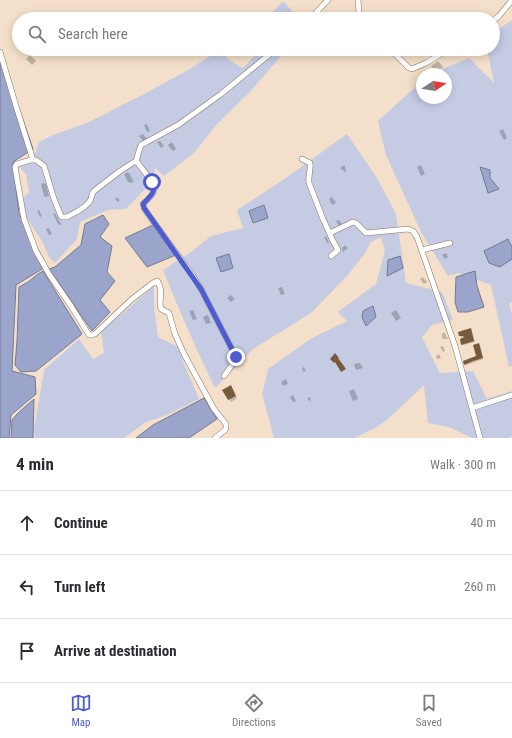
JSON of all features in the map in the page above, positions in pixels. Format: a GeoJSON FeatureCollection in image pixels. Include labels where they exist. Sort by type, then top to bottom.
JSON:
{"type":"FeatureCollection","features":[{"type":"Feature","properties":{"kind":"street"},"geometry":{"type":"LineString","coordinates":[[317,12],[328,0]]}},
{"type":"Feature","properties":{"kind":"street"},"geometry":{"type":"LineString","coordinates":[[358,0],[359,12]]}},
{"type":"Feature","properties":{"kind":"street"},"geometry":{"type":"LineString","coordinates":[[500,15],[512,0]]}},
{"type":"Feature","properties":{"kind":"street"},"geometry":{"type":"LineString","coordinates":[[0,52],[34,160]]}},
{"type":"Feature","properties":{"kind":"street"},"geometry":{"type":"LineString","coordinates":[[136,162],[141,145],[178,125],[221,94],[267,56]]}},
{"type":"Feature","properties":{"kind":"street"},"geometry":{"type":"LineString","coordinates":[[397,56],[412,69],[438,56]]}},
{"type":"Feature","properties":{"kind":"street"},"geometry":{"type":"LineString","coordinates":[[302,159],[310,163],[311,168],[308,179],[309,183],[323,219],[338,250],[331,256]]}},
{"type":"Feature","properties":{"kind":"street"},"geometry":{"type":"LineString","coordinates":[[136,162],[132,163],[94,191],[91,195],[90,201],[67,217],[61,216],[57,209],[44,166],[40,162],[34,160],[20,163],[15,167],[24,219],[36,251],[90,336],[95,334],[132,299],[157,281],[161,292],[161,309],[169,313],[175,334],[184,354],[214,409],[226,424],[225,430],[215,438]]}},
{"type":"Feature","properties":{"kind":"street"},"geometry":{"type":"LineString","coordinates":[[136,162],[152,182],[154,188],[151,196],[143,204],[144,208],[201,289],[236,357],[235,361],[224,376]]}},
{"type":"Feature","properties":{"kind":"street"},"geometry":{"type":"LineString","coordinates":[[330,232],[353,222],[366,233],[408,229],[413,231],[422,250],[455,346],[480,438]]}},
{"type":"Feature","properties":{"kind":"street"},"geometry":{"type":"LineString","coordinates":[[422,250],[450,243]]}},
{"type":"Feature","properties":{"kind":"street"},"geometry":{"type":"LineString","coordinates":[[472,408],[512,395]]}},
{"type":"Feature","properties":{"kind":"shaded area"},"geometry":{"type":"Polygon","coordinates":[[[282,2],[285,3],[293,12],[273,12],[282,2]]]}},
{"type":"Feature","properties":{"kind":"shaded area"},"geometry":{"type":"Polygon","coordinates":[[[512,20],[512,302],[509,304],[512,314],[512,366],[509,367],[491,285],[459,273],[448,276],[421,232],[386,155],[378,121],[416,86],[416,104],[452,104],[452,68],[445,68],[469,58],[494,83],[488,56],[500,56],[500,28],[512,20]]]}},
{"type":"Feature","properties":{"kind":"shaded area"},"geometry":{"type":"Polygon","coordinates":[[[210,56],[225,56],[229,60],[243,68],[254,56],[281,56],[250,92],[218,123],[194,153],[164,176],[155,168],[151,183],[126,209],[108,210],[80,222],[77,239],[55,263],[49,257],[42,241],[26,217],[23,198],[29,192],[26,174],[19,167],[24,166],[33,158],[39,142],[53,135],[89,122],[146,93],[210,56]]]}},
{"type":"Feature","properties":{"kind":"shaded area"},"geometry":{"type":"Polygon","coordinates":[[[347,134],[377,178],[396,214],[406,283],[442,292],[453,320],[432,325],[422,337],[440,373],[473,371],[487,399],[512,391],[512,436],[509,438],[472,438],[449,427],[428,423],[424,385],[387,420],[355,438],[274,438],[262,394],[268,369],[312,338],[347,321],[338,312],[376,284],[385,251],[381,237],[371,242],[365,253],[348,275],[311,313],[253,349],[215,388],[163,270],[191,252],[211,236],[243,228],[237,210],[283,180],[347,134]]]}},
{"type":"Feature","properties":{"kind":"shaded area"},"geometry":{"type":"Polygon","coordinates":[[[154,286],[154,307],[158,337],[178,347],[199,399],[167,415],[146,422],[124,438],[35,438],[34,430],[44,370],[79,339],[93,359],[104,353],[101,332],[154,286]]]}},
{"type":"Feature","properties":{"kind":"water"},"geometry":{"type":"Polygon","coordinates":[[[0,57],[5,67],[33,149],[13,162],[19,214],[47,266],[16,285],[12,371],[35,377],[36,394],[11,415],[9,438],[0,438],[0,57]]]}},
{"type":"Feature","properties":{"kind":"water"},"geometry":{"type":"Polygon","coordinates":[[[480,167],[490,170],[490,178],[499,189],[488,193],[480,167]]]}},
{"type":"Feature","properties":{"kind":"water"},"geometry":{"type":"Polygon","coordinates":[[[264,205],[268,218],[253,223],[249,211],[264,205]]]}},
{"type":"Feature","properties":{"kind":"water"},"geometry":{"type":"Polygon","coordinates":[[[103,215],[109,224],[100,237],[112,246],[107,272],[115,281],[100,300],[110,312],[92,331],[49,269],[55,267],[81,245],[85,224],[103,215]]]}},
{"type":"Feature","properties":{"kind":"water"},"geometry":{"type":"Polygon","coordinates":[[[153,225],[176,255],[147,267],[125,238],[153,225]]]}},
{"type":"Feature","properties":{"kind":"water"},"geometry":{"type":"Polygon","coordinates":[[[508,239],[512,247],[512,259],[500,267],[489,263],[484,251],[508,239]]]}},
{"type":"Feature","properties":{"kind":"water"},"geometry":{"type":"Polygon","coordinates":[[[229,254],[233,268],[221,272],[216,258],[229,254]]]}},
{"type":"Feature","properties":{"kind":"water"},"geometry":{"type":"Polygon","coordinates":[[[400,256],[403,268],[387,276],[388,260],[400,256]]]}},
{"type":"Feature","properties":{"kind":"water"},"geometry":{"type":"Polygon","coordinates":[[[43,271],[82,334],[36,371],[21,372],[15,365],[19,287],[43,271]]]}},
{"type":"Feature","properties":{"kind":"water"},"geometry":{"type":"Polygon","coordinates":[[[475,271],[477,286],[484,307],[468,312],[458,312],[455,302],[456,277],[475,271]]]}},
{"type":"Feature","properties":{"kind":"water"},"geometry":{"type":"Polygon","coordinates":[[[373,306],[376,317],[366,326],[362,317],[363,311],[373,306]]]}},
{"type":"Feature","properties":{"kind":"water"},"geometry":{"type":"Polygon","coordinates":[[[204,398],[217,419],[189,438],[136,438],[153,425],[204,398]]]}},
{"type":"Feature","properties":{"kind":"water"},"geometry":{"type":"Polygon","coordinates":[[[34,399],[33,438],[11,438],[12,420],[34,399]]]}},
{"type":"Feature","properties":{"kind":"building"},"geometry":{"type":"Polygon","coordinates":[[[471,328],[474,341],[461,345],[460,339],[464,337],[459,336],[458,332],[471,328]]]}},
{"type":"Feature","properties":{"kind":"building"},"geometry":{"type":"Polygon","coordinates":[[[479,343],[483,358],[464,365],[463,361],[476,356],[473,345],[479,343]]]}},
{"type":"Feature","properties":{"kind":"building"},"geometry":{"type":"Polygon","coordinates":[[[335,353],[346,369],[341,372],[335,362],[334,363],[330,359],[335,353]]]}},
{"type":"Feature","properties":{"kind":"building"},"geometry":{"type":"Polygon","coordinates":[[[231,385],[236,396],[228,400],[222,390],[231,385]]]}},
{"type":"Feature","properties":{"kind":"route"},"geometry":{"type":"LineString","coordinates":[[152,182],[154,191],[143,204],[144,208],[193,276],[236,357]]}}]}
